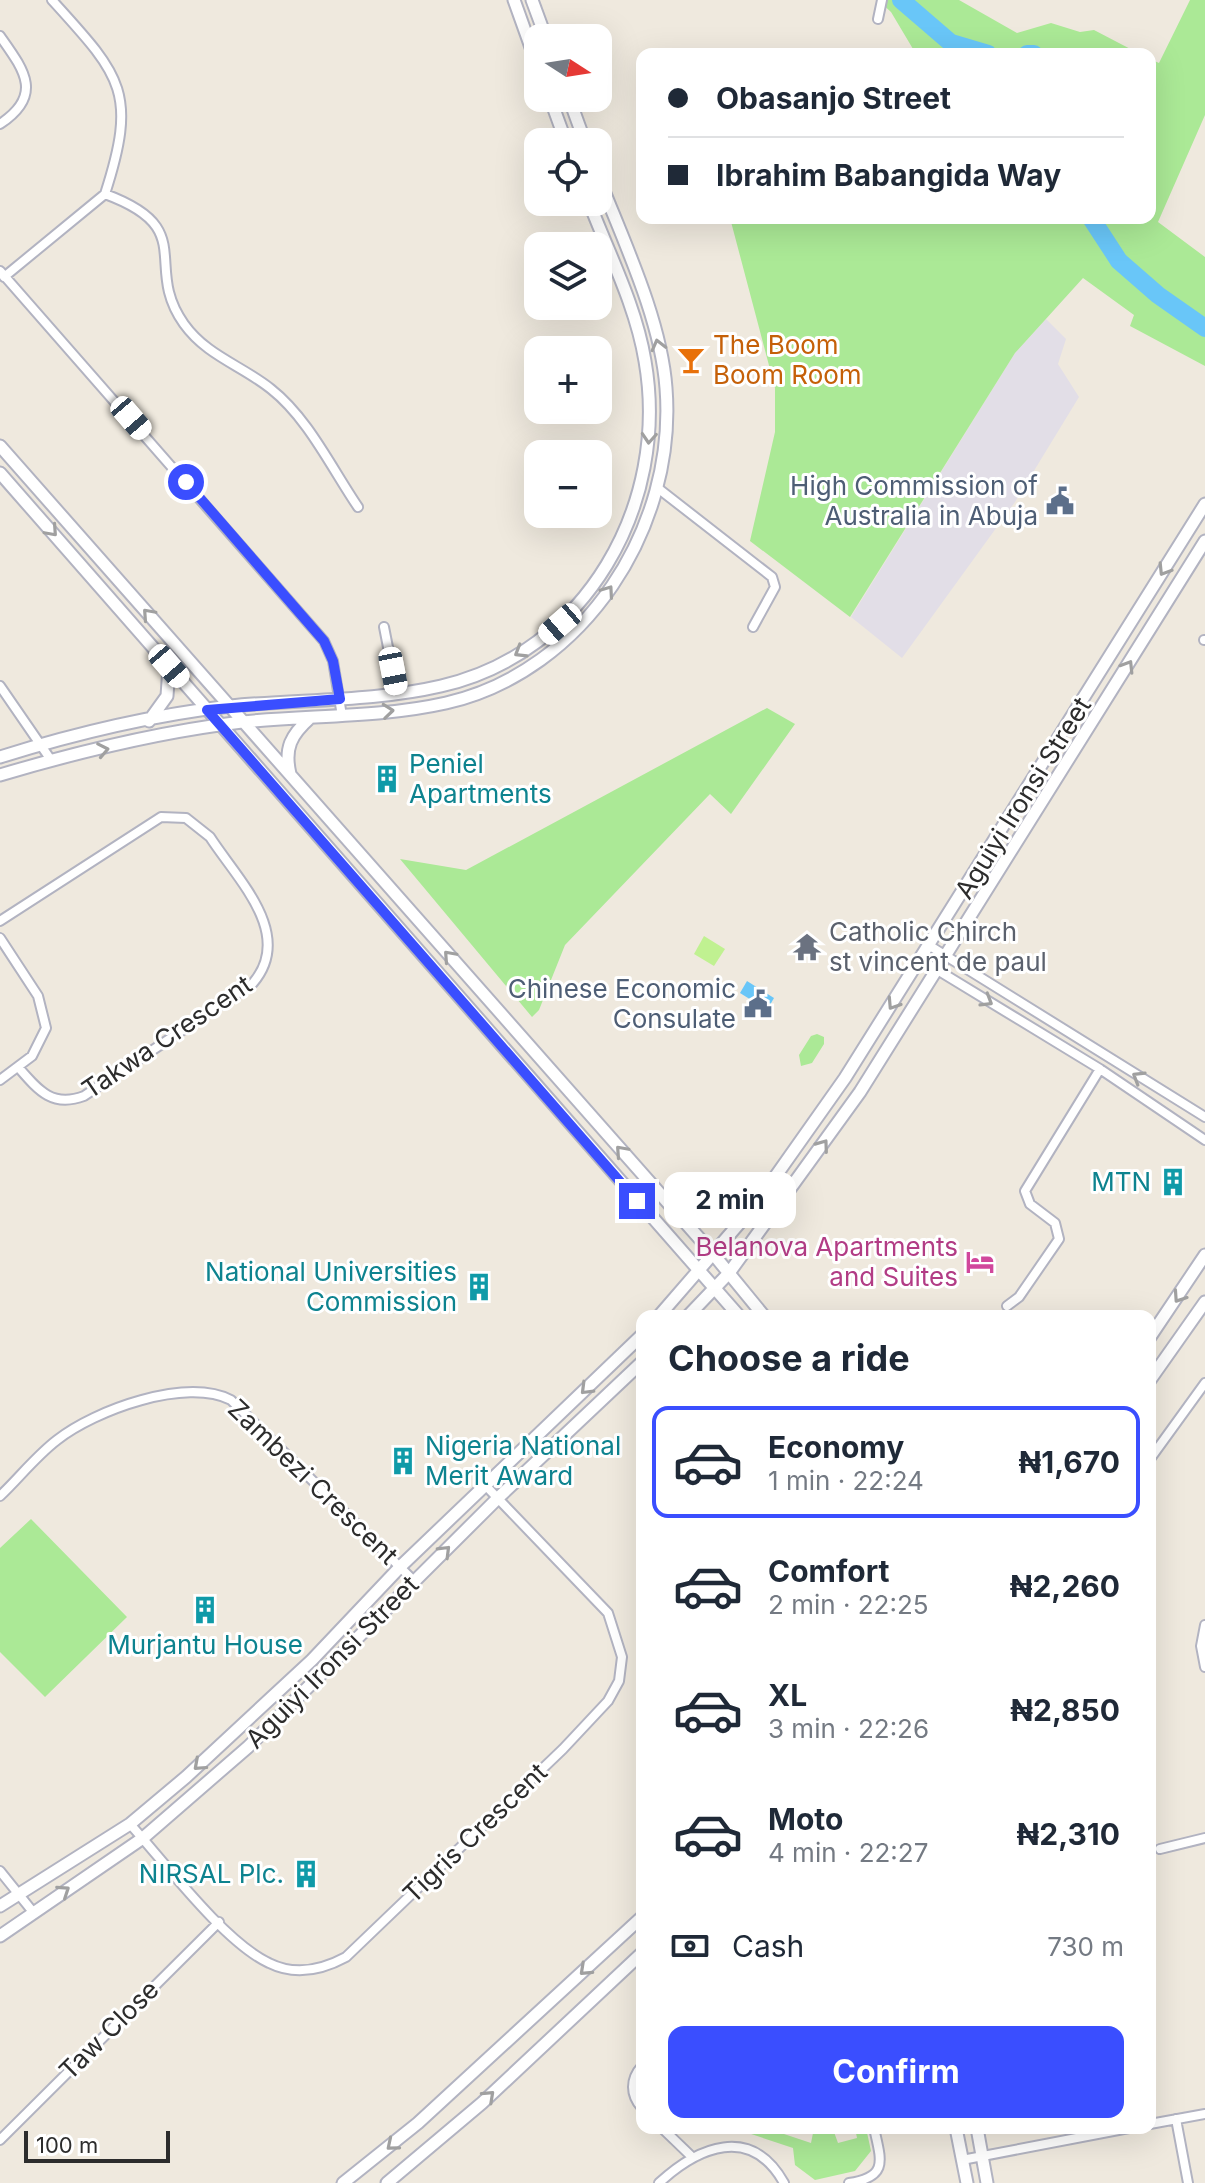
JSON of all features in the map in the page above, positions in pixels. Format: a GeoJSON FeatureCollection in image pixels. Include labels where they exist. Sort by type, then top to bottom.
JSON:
{"type":"FeatureCollection","features":[{"type":"Feature","properties":{"kind":"main road"},"geometry":{"type":"LineString","coordinates":[[514,0],[524,28]]}},
{"type":"Feature","properties":{"kind":"main road"},"geometry":{"type":"LineString","coordinates":[[532,0],[541,24]]}},
{"type":"Feature","properties":{"kind":"main road"},"geometry":{"type":"LineString","coordinates":[[0,775],[51,760],[242,722],[342,716],[449,702],[499,683],[543,657],[579,627],[614,584],[640,539],[659,489],[667,413],[662,361],[651,318],[612,214]]}},
{"type":"Feature","properties":{"kind":"main road"},"geometry":{"type":"LineString","coordinates":[[0,757],[42,744],[229,706],[397,693],[468,678],[546,635],[595,585],[630,521],[646,466],[649,438],[646,364],[637,324],[595,216]]}},
{"type":"Feature","properties":{"kind":"main road"},"geometry":{"type":"LineString","coordinates":[[0,446],[714,1255],[759,1310]]}},
{"type":"Feature","properties":{"kind":"main road"},"geometry":{"type":"LineString","coordinates":[[0,473],[733,1310]]}},
{"type":"Feature","properties":{"kind":"main road","name":"Aguiyi Ironsi Street"},"geometry":{"type":"LineString","coordinates":[[664,1310],[714,1255],[811,1128],[930,946],[1205,504]]}},
{"type":"Feature","properties":{"kind":"main road","name":"Aguiyi Ironsi Street"},"geometry":{"type":"LineString","coordinates":[[694,1310],[729,1273],[836,1127],[939,971],[1205,541]]}},
{"type":"Feature","properties":{"kind":"main road"},"geometry":{"type":"LineString","coordinates":[[149,721],[167,696],[169,666]]}},
{"type":"Feature","properties":{"kind":"main road"},"geometry":{"type":"LineString","coordinates":[[292,779],[287,760],[290,739],[310,718]]}},
{"type":"Feature","properties":{"kind":"main road"},"geometry":{"type":"LineString","coordinates":[[1156,1328],[1205,1255]]}},
{"type":"Feature","properties":{"kind":"main road"},"geometry":{"type":"LineString","coordinates":[[1156,1371],[1205,1302]]}},
{"type":"Feature","properties":{"kind":"main road","name":"Aguiyi Ironsi Street"},"geometry":{"type":"LineString","coordinates":[[0,1906],[19,1891],[130,1824],[249,1720],[401,1566],[636,1341]]}},
{"type":"Feature","properties":{"kind":"main road","name":"Aguiyi Ironsi Street"},"geometry":{"type":"LineString","coordinates":[[0,1936],[143,1838],[248,1747],[499,1497],[636,1368]]}},
{"type":"Feature","properties":{"kind":"main road"},"geometry":{"type":"LineString","coordinates":[[343,2183],[418,2123],[636,1923]]}},
{"type":"Feature","properties":{"kind":"main road"},"geometry":{"type":"LineString","coordinates":[[387,2183],[482,2103],[636,1959]]}},
{"type":"Feature","properties":{"kind":"main road"},"geometry":{"type":"LineString","coordinates":[[957,2134],[967,2183]]}},
{"type":"Feature","properties":{"kind":"main road"},"geometry":{"type":"LineString","coordinates":[[978,2134],[987,2183]]}},
{"type":"Feature","properties":{"kind":"street"},"geometry":{"type":"LineString","coordinates":[[52,0],[104,60],[121,101],[124,121],[119,152],[105,194],[2,274],[324,641],[333,661],[342,716]]}},
{"type":"Feature","properties":{"kind":"street"},"geometry":{"type":"LineString","coordinates":[[878,19],[882,0]]}},
{"type":"Feature","properties":{"kind":"street"},"geometry":{"type":"LineString","coordinates":[[0,36],[24,73],[27,88],[24,101],[15,114],[0,124]]}},
{"type":"Feature","properties":{"kind":"street"},"geometry":{"type":"LineString","coordinates":[[105,194],[127,203],[155,222],[163,238],[171,297],[183,323],[217,358],[271,389],[291,407],[358,507]]}},
{"type":"Feature","properties":{"kind":"street"},"geometry":{"type":"LineString","coordinates":[[659,489],[772,577],[775,587],[753,627]]}},
{"type":"Feature","properties":{"kind":"street"},"geometry":{"type":"LineString","coordinates":[[384,627],[397,693]]}},
{"type":"Feature","properties":{"kind":"street"},"geometry":{"type":"LineString","coordinates":[[0,686],[51,760]]}},
{"type":"Feature","properties":{"kind":"street","name":"Takwa Crescent"},"geometry":{"type":"LineString","coordinates":[[0,921],[146,823],[161,817],[176,816],[198,826],[210,837],[269,932],[268,958],[253,983],[84,1096],[61,1101],[48,1098],[18,1067]]}},
{"type":"Feature","properties":{"kind":"street"},"geometry":{"type":"LineString","coordinates":[[0,938],[38,996],[46,1017],[43,1038],[18,1067],[0,1080]]}},
{"type":"Feature","properties":{"kind":"street"},"geometry":{"type":"LineString","coordinates":[[930,946],[1205,1117]]}},
{"type":"Feature","properties":{"kind":"street"},"geometry":{"type":"LineString","coordinates":[[921,960],[1100,1069],[1205,1140]]}},
{"type":"Feature","properties":{"kind":"street"},"geometry":{"type":"LineString","coordinates":[[1007,1306],[1019,1297],[1059,1239],[1055,1223],[1030,1204],[1025,1191],[1100,1069]]}},
{"type":"Feature","properties":{"kind":"street"},"geometry":{"type":"LineString","coordinates":[[1156,1451],[1205,1383]]}},
{"type":"Feature","properties":{"kind":"street","name":"Zambezi Crescent"},"geometry":{"type":"LineString","coordinates":[[0,1496],[56,1440],[98,1416],[160,1396],[218,1393],[231,1400],[414,1581]]}},
{"type":"Feature","properties":{"kind":"street","name":"Tigris Crescent"},"geometry":{"type":"LineString","coordinates":[[130,1824],[219,1922],[255,1955],[290,1970],[328,1967],[346,1957],[535,1777],[608,1701],[619,1681],[622,1657],[608,1613],[485,1485]]}},
{"type":"Feature","properties":{"kind":"street"},"geometry":{"type":"LineString","coordinates":[[1205,1625],[1201,1646],[1205,1667]]}},
{"type":"Feature","properties":{"kind":"street"},"geometry":{"type":"LineString","coordinates":[[1160,1849],[1205,1838]]}},
{"type":"Feature","properties":{"kind":"street"},"geometry":{"type":"LineString","coordinates":[[0,1871],[33,1912]]}},
{"type":"Feature","properties":{"kind":"street","name":"Taw Close"},"geometry":{"type":"LineString","coordinates":[[0,2140],[219,1922]]}},
{"type":"Feature","properties":{"kind":"street"},"geometry":{"type":"LineString","coordinates":[[636,2074],[633,2089],[636,2095]]}},
{"type":"Feature","properties":{"kind":"street"},"geometry":{"type":"LineString","coordinates":[[1156,2123],[1205,2114]]}},
{"type":"Feature","properties":{"kind":"street"},"geometry":{"type":"LineString","coordinates":[[1176,2119],[1188,2183]]}},
{"type":"Feature","properties":{"kind":"street"},"geometry":{"type":"LineString","coordinates":[[668,2134],[691,2156]]}},
{"type":"Feature","properties":{"kind":"street"},"geometry":{"type":"LineString","coordinates":[[849,2183],[876,2175],[880,2155],[875,2134]]}},
{"type":"Feature","properties":{"kind":"street"},"geometry":{"type":"LineString","coordinates":[[962,2160],[1096,2134]]}},
{"type":"Feature","properties":{"kind":"street"},"geometry":{"type":"LineString","coordinates":[[659,2183],[691,2156],[716,2148],[741,2149],[771,2165],[784,2183]]}},
{"type":"Feature","properties":{"kind":"shaded area"},"geometry":{"type":"Polygon","coordinates":[[[1046,319],[1066,339],[1058,364],[1079,397],[1015,502],[902,658],[851,617],[1015,353],[1046,319]]]}},
{"type":"Feature","properties":{"kind":"green space"},"geometry":{"type":"Polygon","coordinates":[[[878,0],[959,0],[1017,33],[1051,23],[1080,32],[1094,30],[1128,48],[912,48],[891,12],[878,0]]]}},
{"type":"Feature","properties":{"kind":"green space"},"geometry":{"type":"Polygon","coordinates":[[[1190,0],[1205,0],[1205,115],[1158,222],[1205,257],[1205,366],[1130,326],[1134,315],[1083,278],[1015,353],[850,617],[750,541],[775,432],[775,388],[732,224],[1156,224],[1156,62],[1159,63],[1190,0]]]}},
{"type":"Feature","properties":{"kind":"green space"},"geometry":{"type":"Polygon","coordinates":[[[767,708],[795,724],[731,814],[710,794],[565,945],[539,1010],[532,1017],[400,859],[466,870],[767,708]]]}},
{"type":"Feature","properties":{"kind":"green space"},"geometry":{"type":"Polygon","coordinates":[[[704,936],[725,949],[714,966],[694,954],[704,936]]]}},
{"type":"Feature","properties":{"kind":"green space"},"geometry":{"type":"Polygon","coordinates":[[[817,1034],[824,1037],[824,1044],[812,1063],[801,1066],[799,1055],[811,1036],[817,1034]]]}},
{"type":"Feature","properties":{"kind":"green space"},"geometry":{"type":"Polygon","coordinates":[[[31,1519],[127,1617],[45,1697],[0,1652],[0,1548],[31,1519]]]}},
{"type":"Feature","properties":{"kind":"green space"},"geometry":{"type":"Polygon","coordinates":[[[751,2134],[784,2134],[811,2143],[813,2134],[835,2134],[838,2143],[857,2138],[856,2134],[867,2134],[871,2151],[855,2171],[815,2180],[795,2165],[793,2148],[751,2134]]]}},
{"type":"Feature","properties":{"kind":"water"},"geometry":{"type":"Polygon","coordinates":[[[747,981],[774,998],[767,1010],[740,993],[747,981]]]}},
{"type":"Feature","properties":{"kind":"waterway"},"geometry":{"type":"LineString","coordinates":[[901,0],[951,43],[968,48]]}},
{"type":"Feature","properties":{"kind":"waterway"},"geometry":{"type":"LineString","coordinates":[[1095,224],[1119,261],[1158,295],[1205,328]]}},
{"type":"Feature","properties":{"kind":"place","name":"The Boom Boom Room"},"geometry":{"type":"Point","coordinates":[691,360]}},
{"type":"Feature","properties":{"kind":"place","name":"High Commission of Australia in Abuja"},"geometry":{"type":"Point","coordinates":[1060,501]}},
{"type":"Feature","properties":{"kind":"place","name":"Peniel Apartments"},"geometry":{"type":"Point","coordinates":[387,779]}},
{"type":"Feature","properties":{"kind":"place","name":"Catholic Chirch st vincent de paul"},"geometry":{"type":"Point","coordinates":[807,947]}},
{"type":"Feature","properties":{"kind":"place","name":"Chinese Economic Consulate"},"geometry":{"type":"Point","coordinates":[758,1004]}},
{"type":"Feature","properties":{"kind":"place","name":"MTN"},"geometry":{"type":"Point","coordinates":[1173,1182]}},
{"type":"Feature","properties":{"kind":"place","name":"Belanova Apartments and Suites"},"geometry":{"type":"Point","coordinates":[980,1262]}},
{"type":"Feature","properties":{"kind":"place","name":"National Universities Commission"},"geometry":{"type":"Point","coordinates":[479,1287]}},
{"type":"Feature","properties":{"kind":"place","name":"Nigeria National Merit Award"},"geometry":{"type":"Point","coordinates":[403,1461]}},
{"type":"Feature","properties":{"kind":"place","name":"Murjantu House"},"geometry":{"type":"Point","coordinates":[205,1610]}},
{"type":"Feature","properties":{"kind":"place","name":"NIRSAL Plc."},"geometry":{"type":"Point","coordinates":[306,1874]}},
{"type":"Feature","properties":{"kind":"route"},"geometry":{"type":"LineString","coordinates":[[186,482],[324,641],[333,661],[340,699],[207,710],[637,1201]]}}]}
